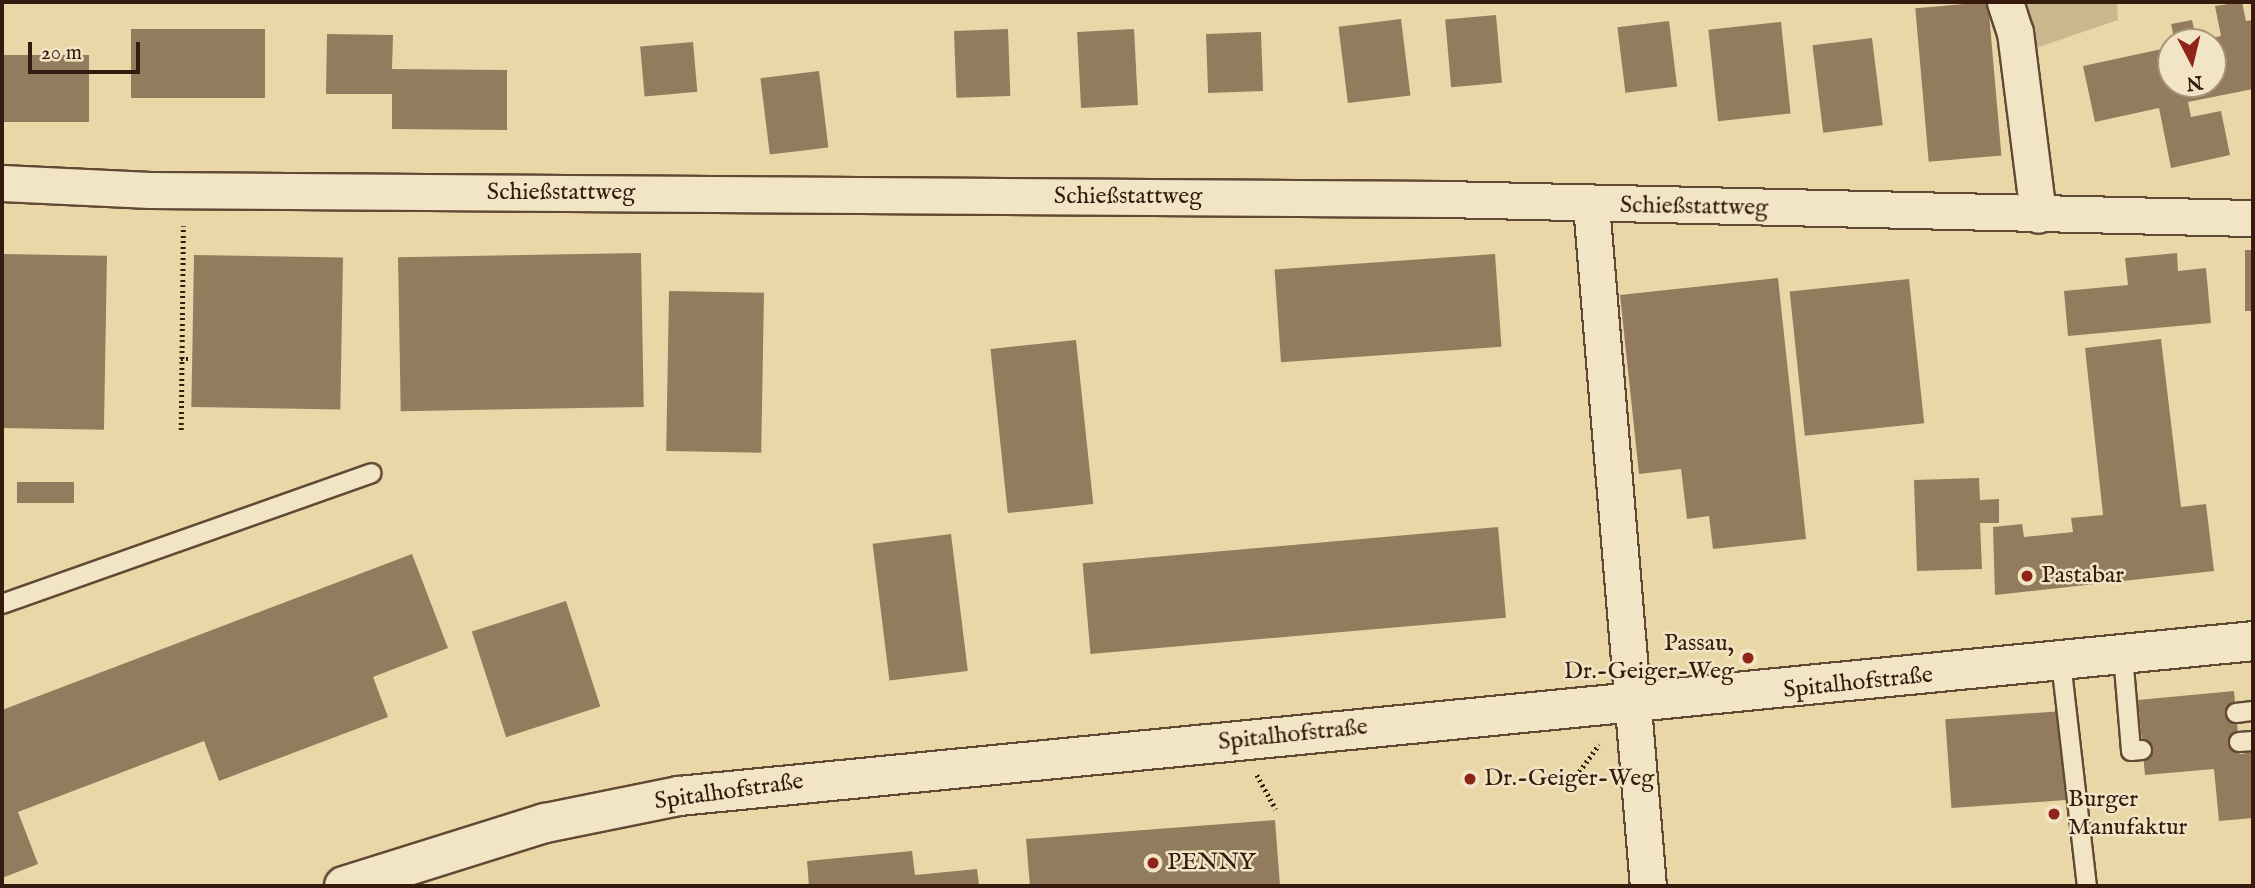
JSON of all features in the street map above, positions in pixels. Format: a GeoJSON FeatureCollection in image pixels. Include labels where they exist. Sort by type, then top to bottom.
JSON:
{"type":"FeatureCollection","features":[{"type":"Feature","properties":{"kind":"street"},"geometry":{"type":"LineString","coordinates":[[2005,2],[2015,32],[2038,215]]}},
{"type":"Feature","properties":{"kind":"street","name":"Schießstattweg"},"geometry":{"type":"LineString","coordinates":[[2,183],[184,190],[1591,205],[2253,218]]}},
{"type":"Feature","properties":{"kind":"street"},"geometry":{"type":"LineString","coordinates":[[1591,205],[1629,704],[1648,886]]}},
{"type":"Feature","properties":{"kind":"street","name":"Spitalhofstraße"},"geometry":{"type":"LineString","coordinates":[[344,886],[533,826],[679,796],[2061,662],[2253,640]]}},
{"type":"Feature","properties":{"kind":"lane"},"geometry":{"type":"LineString","coordinates":[[2,604],[370,473]]}},
{"type":"Feature","properties":{"kind":"lane"},"geometry":{"type":"LineString","coordinates":[[2123,655],[2134,721],[2131,751],[2143,750]]}},
{"type":"Feature","properties":{"kind":"lane"},"geometry":{"type":"LineString","coordinates":[[2061,662],[2087,886]]}},
{"type":"Feature","properties":{"kind":"path"},"geometry":{"type":"LineString","coordinates":[[181,430],[184,190]]}},
{"type":"Feature","properties":{"kind":"path"},"geometry":{"type":"LineString","coordinates":[[181,359],[192,359]]}},
{"type":"Feature","properties":{"kind":"shaded area"},"geometry":{"type":"Polygon","coordinates":[[[2011,2],[2117,2],[2118,20],[2027,51],[2011,2]]]}},
{"type":"Feature","properties":{"kind":"building"},"geometry":{"type":"Polygon","coordinates":[[[1988,2],[2001,155],[1929,162],[1915,8],[1988,2]]]}},
{"type":"Feature","properties":{"kind":"building"},"geometry":{"type":"Polygon","coordinates":[[[2242,2],[2246,21],[2253,20],[2253,89],[2227,94],[2227,28],[2219,28],[2215,6],[2242,2]]]}},
{"type":"Feature","properties":{"kind":"building"},"geometry":{"type":"Polygon","coordinates":[[[1496,15],[1502,83],[1451,87],[1445,19],[1496,15]]]}},
{"type":"Feature","properties":{"kind":"building"},"geometry":{"type":"Polygon","coordinates":[[[1401,19],[1410,95],[1348,103],[1338,27],[1401,19]]]}},
{"type":"Feature","properties":{"kind":"building"},"geometry":{"type":"Polygon","coordinates":[[[2192,20],[2194,28],[2172,28],[2171,24],[2192,20]]]}},
{"type":"Feature","properties":{"kind":"building"},"geometry":{"type":"Polygon","coordinates":[[[1669,21],[1677,87],[1625,93],[1617,27],[1669,21]]]}},
{"type":"Feature","properties":{"kind":"building"},"geometry":{"type":"Polygon","coordinates":[[[1781,22],[1791,113],[1718,121],[1708,30],[1781,22]]]}},
{"type":"Feature","properties":{"kind":"building"},"geometry":{"type":"Polygon","coordinates":[[[131,29],[265,29],[265,98],[131,98],[131,29]]]}},
{"type":"Feature","properties":{"kind":"building"},"geometry":{"type":"Polygon","coordinates":[[[1008,29],[1010,96],[956,98],[954,31],[1008,29]]]}},
{"type":"Feature","properties":{"kind":"building"},"geometry":{"type":"Polygon","coordinates":[[[1134,29],[1138,105],[1081,108],[1077,32],[1134,29]]]}},
{"type":"Feature","properties":{"kind":"building"},"geometry":{"type":"Polygon","coordinates":[[[1261,32],[1263,91],[1208,93],[1206,34],[1261,32]]]}},
{"type":"Feature","properties":{"kind":"building"},"geometry":{"type":"Polygon","coordinates":[[[327,34],[393,35],[392,69],[507,70],[507,130],[392,129],[392,94],[326,94],[327,34]]]}},
{"type":"Feature","properties":{"kind":"building"},"geometry":{"type":"Polygon","coordinates":[[[1872,38],[1883,125],[1823,133],[1812,45],[1872,38]]]}},
{"type":"Feature","properties":{"kind":"building"},"geometry":{"type":"Polygon","coordinates":[[[693,42],[697,92],[645,96],[640,47],[693,42]]]}},
{"type":"Feature","properties":{"kind":"building"},"geometry":{"type":"Polygon","coordinates":[[[2157,50],[2157,98],[2208,98],[2188,102],[2191,117],[2221,111],[2230,155],[2171,168],[2159,108],[2095,122],[2083,66],[2157,50]]]}},
{"type":"Feature","properties":{"kind":"building"},"geometry":{"type":"Polygon","coordinates":[[[2,55],[89,55],[89,122],[2,122],[2,55]]]}},
{"type":"Feature","properties":{"kind":"building"},"geometry":{"type":"Polygon","coordinates":[[[819,71],[828,147],[770,155],[760,78],[819,71]]]}},
{"type":"Feature","properties":{"kind":"building"},"geometry":{"type":"Polygon","coordinates":[[[2245,250],[2253,250],[2253,311],[2245,311],[2245,250]]]}},
{"type":"Feature","properties":{"kind":"building"},"geometry":{"type":"Polygon","coordinates":[[[641,253],[644,407],[401,411],[398,257],[641,253]]]}},
{"type":"Feature","properties":{"kind":"building"},"geometry":{"type":"Polygon","coordinates":[[[2177,253],[2178,271],[2206,268],[2211,323],[2068,336],[2064,291],[2128,285],[2125,258],[2177,253]]]}},
{"type":"Feature","properties":{"kind":"building"},"geometry":{"type":"Polygon","coordinates":[[[2,254],[107,256],[104,430],[2,428],[2,254]]]}},
{"type":"Feature","properties":{"kind":"building"},"geometry":{"type":"Polygon","coordinates":[[[1495,254],[1501,347],[1281,362],[1275,269],[1495,254]]]}},
{"type":"Feature","properties":{"kind":"building"},"geometry":{"type":"Polygon","coordinates":[[[194,255],[343,258],[340,410],[191,407],[194,255]]]}},
{"type":"Feature","properties":{"kind":"building"},"geometry":{"type":"Polygon","coordinates":[[[1778,278],[1806,539],[1713,549],[1709,516],[1687,519],[1681,469],[1639,474],[1620,295],[1778,278]]]}},
{"type":"Feature","properties":{"kind":"building"},"geometry":{"type":"Polygon","coordinates":[[[1909,279],[1924,423],[1805,436],[1790,292],[1909,279]]]}},
{"type":"Feature","properties":{"kind":"building"},"geometry":{"type":"Polygon","coordinates":[[[669,291],[764,293],[761,453],[666,451],[669,291]]]}},
{"type":"Feature","properties":{"kind":"building"},"geometry":{"type":"Polygon","coordinates":[[[2161,339],[2181,507],[2206,504],[2214,571],[1995,595],[1993,527],[2022,524],[2024,537],[2073,532],[2071,518],[2103,515],[2085,348],[2161,339]]]}},
{"type":"Feature","properties":{"kind":"building"},"geometry":{"type":"Polygon","coordinates":[[[1076,340],[1093,504],[1008,513],[990,349],[1076,340]]]}},
{"type":"Feature","properties":{"kind":"building"},"geometry":{"type":"Polygon","coordinates":[[[1979,478],[1980,500],[1999,499],[1999,523],[1980,523],[1982,569],[1917,571],[1914,480],[1979,478]]]}},
{"type":"Feature","properties":{"kind":"building"},"geometry":{"type":"Polygon","coordinates":[[[17,482],[74,482],[74,503],[17,503],[17,482]]]}},
{"type":"Feature","properties":{"kind":"building"},"geometry":{"type":"Polygon","coordinates":[[[1498,527],[1506,618],[1091,654],[1083,563],[1498,527]]]}},
{"type":"Feature","properties":{"kind":"building"},"geometry":{"type":"Polygon","coordinates":[[[951,534],[968,671],[889,681],[873,544],[951,534]]]}},
{"type":"Feature","properties":{"kind":"building"},"geometry":{"type":"Polygon","coordinates":[[[412,554],[448,648],[373,677],[388,717],[219,781],[204,741],[18,812],[38,864],[2,878],[2,710],[412,554]]]}},
{"type":"Feature","properties":{"kind":"building"},"geometry":{"type":"Polygon","coordinates":[[[566,601],[600,707],[506,737],[472,632],[566,601]]]}},
{"type":"Feature","properties":{"kind":"building"},"geometry":{"type":"Polygon","coordinates":[[[2234,691],[2240,754],[2253,752],[2253,818],[2219,821],[2214,769],[2145,775],[2138,700],[2234,691]]]}},
{"type":"Feature","properties":{"kind":"building"},"geometry":{"type":"Polygon","coordinates":[[[2063,711],[2069,800],[1951,808],[1945,719],[2063,711]]]}},
{"type":"Feature","properties":{"kind":"building","name":"PENNY"},"geometry":{"type":"Polygon","coordinates":[[[1275,820],[1280,886],[1030,886],[1026,839],[1275,820]]]}},
{"type":"Feature","properties":{"kind":"building"},"geometry":{"type":"Polygon","coordinates":[[[912,851],[915,875],[977,869],[979,886],[809,886],[807,861],[912,851]]]}},
{"type":"Feature","properties":{"kind":"place","name":"Pastabar"},"geometry":{"type":"Point","coordinates":[2027,576]}},
{"type":"Feature","properties":{"kind":"place","name":"Passau, Dr.-Geiger-Weg"},"geometry":{"type":"Point","coordinates":[1748,658]}},
{"type":"Feature","properties":{"kind":"place","name":"Dr.-Geiger-Weg"},"geometry":{"type":"Point","coordinates":[1470,779]}},
{"type":"Feature","properties":{"kind":"place","name":"Burger Manufaktur"},"geometry":{"type":"Point","coordinates":[2054,814]}},
{"type":"Feature","properties":{"kind":"place","name":"PENNY"},"geometry":{"type":"Point","coordinates":[1153,863]}}]}
